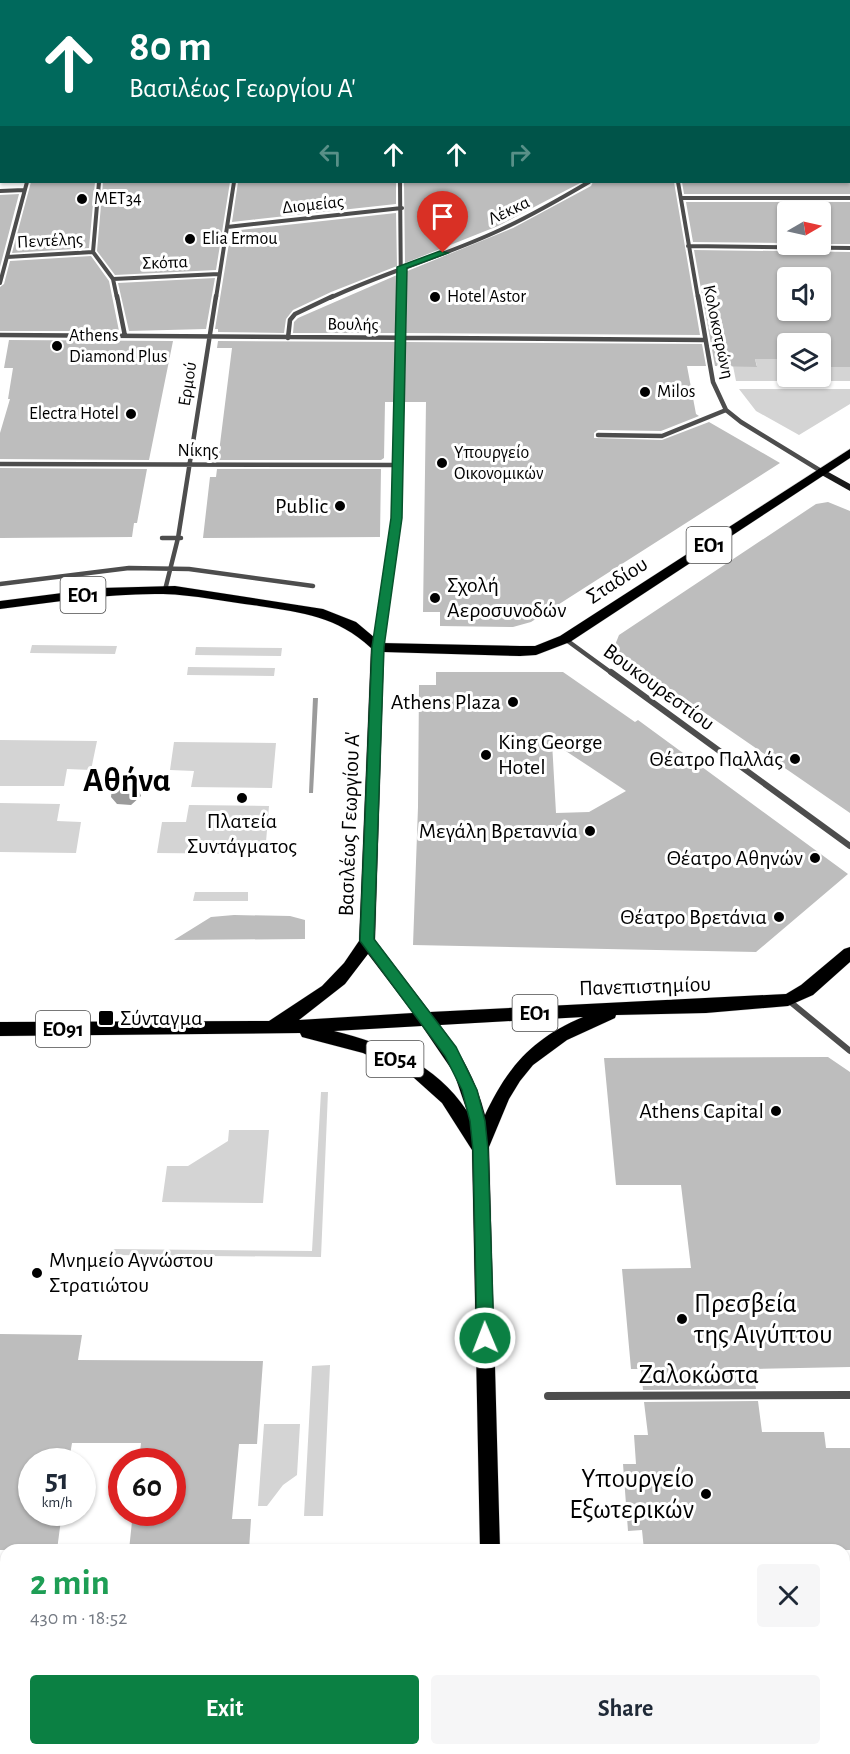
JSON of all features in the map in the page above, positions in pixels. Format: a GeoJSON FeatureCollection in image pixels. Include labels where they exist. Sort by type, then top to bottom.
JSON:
{"type":"FeatureCollection","features":[{"type":"Feature","properties":{"kind":"main road","name":"Σταδίου"},"geometry":{"type":"LineString","coordinates":[[378,647],[520,651],[536,650],[565,639],[850,453]]}},
{"type":"Feature","properties":{"kind":"main road","name":"ΕΟ1"},"geometry":{"type":"LineString","coordinates":[[0,606],[104,592],[165,590],[294,607],[325,614],[363,631],[378,647]]}},
{"type":"Feature","properties":{"kind":"main road","name":"Βασιλέως Γεωργίου Α'"},"geometry":{"type":"LineString","coordinates":[[378,647],[367,941],[426,1019]]}},
{"type":"Feature","properties":{"kind":"main road"},"geometry":{"type":"LineString","coordinates":[[273,1028],[315,1001],[341,978],[367,941]]}},
{"type":"Feature","properties":{"kind":"main road","name":"Πανεπιστημίου"},"geometry":{"type":"LineString","coordinates":[[426,1019],[788,1000],[807,990],[850,953]]}},
{"type":"Feature","properties":{"kind":"main road"},"geometry":{"type":"LineString","coordinates":[[481,1150],[499,1100],[519,1068],[536,1049],[581,1024],[621,1008]]}},
{"type":"Feature","properties":{"kind":"main road","name":"ΕΟ91"},"geometry":{"type":"LineString","coordinates":[[0,1029],[273,1028],[426,1019]]}},
{"type":"Feature","properties":{"kind":"main road","name":"ΕΟ54"},"geometry":{"type":"LineString","coordinates":[[426,1019],[451,1052],[470,1090],[478,1121],[481,1150],[490,1544]]}},
{"type":"Feature","properties":{"kind":"main road","name":"ΕΟ54"},"geometry":{"type":"LineString","coordinates":[[273,1028],[336,1038],[366,1046],[407,1065],[427,1078],[448,1098],[481,1150]]}},
{"type":"Feature","properties":{"kind":"street"},"geometry":{"type":"LineString","coordinates":[[0,283],[3,263],[8,257],[27,183]]}},
{"type":"Feature","properties":{"kind":"street"},"geometry":{"type":"LineString","coordinates":[[99,183],[93,252],[113,279],[125,336]]}},
{"type":"Feature","properties":{"kind":"street","name":"Ερμού"},"geometry":{"type":"LineString","coordinates":[[165,590],[180,538],[234,183]]}},
{"type":"Feature","properties":{"kind":"street"},"geometry":{"type":"LineString","coordinates":[[378,647],[396,527],[396,465],[402,339],[400,183]]}},
{"type":"Feature","properties":{"kind":"street","name":"Λέκκα"},"geometry":{"type":"LineString","coordinates":[[288,338],[290,320],[295,314],[402,267],[500,231],[552,205],[587,183]]}},
{"type":"Feature","properties":{"kind":"street","name":"Κολοκοτρώνη"},"geometry":{"type":"LineString","coordinates":[[678,183],[713,382],[726,410],[741,422],[821,471]]}},
{"type":"Feature","properties":{"kind":"street"},"geometry":{"type":"LineString","coordinates":[[0,191],[24,190]]}},
{"type":"Feature","properties":{"kind":"street"},"geometry":{"type":"LineString","coordinates":[[681,198],[850,198]]}},
{"type":"Feature","properties":{"kind":"street","name":"Διομείας"},"geometry":{"type":"LineString","coordinates":[[226,227],[402,208]]}},
{"type":"Feature","properties":{"kind":"street"},"geometry":{"type":"LineString","coordinates":[[688,246],[850,248]]}},
{"type":"Feature","properties":{"kind":"street","name":"Πεντέλης"},"geometry":{"type":"LineString","coordinates":[[8,257],[93,252]]}},
{"type":"Feature","properties":{"kind":"street","name":"Σκόπα"},"geometry":{"type":"LineString","coordinates":[[113,279],[219,274]]}},
{"type":"Feature","properties":{"kind":"street","name":"Βουλής"},"geometry":{"type":"LineString","coordinates":[[0,335],[705,340]]}},
{"type":"Feature","properties":{"kind":"street"},"geometry":{"type":"LineString","coordinates":[[597,435],[662,436],[726,410]]}},
{"type":"Feature","properties":{"kind":"street","name":"Νίκης"},"geometry":{"type":"LineString","coordinates":[[0,465],[396,465]]}},
{"type":"Feature","properties":{"kind":"street"},"geometry":{"type":"LineString","coordinates":[[821,471],[850,488]]}},
{"type":"Feature","properties":{"kind":"street"},"geometry":{"type":"LineString","coordinates":[[162,538],[180,538]]}},
{"type":"Feature","properties":{"kind":"street"},"geometry":{"type":"LineString","coordinates":[[0,584],[129,568],[171,568],[313,586]]}},
{"type":"Feature","properties":{"kind":"street","name":"Βουκουρεστίου"},"geometry":{"type":"LineString","coordinates":[[565,639],[850,846]]}},
{"type":"Feature","properties":{"kind":"street"},"geometry":{"type":"LineString","coordinates":[[788,1000],[850,1051]]}},
{"type":"Feature","properties":{"kind":"street","name":"Ζαλοκώστα"},"geometry":{"type":"LineString","coordinates":[[548,1396],[850,1395]]}},
{"type":"Feature","properties":{"kind":"shaded area"},"geometry":{"type":"Polygon","coordinates":[[[755,359],[777,359],[777,381],[736,381],[733,366],[757,366],[755,359]]]}},
{"type":"Feature","properties":{"kind":"shaded area"},"geometry":{"type":"Polygon","coordinates":[[[831,367],[850,367],[850,381],[831,381],[831,367]]]}},
{"type":"Feature","properties":{"kind":"shaded area"},"geometry":{"type":"Polygon","coordinates":[[[739,389],[850,389],[850,404],[799,435],[756,411],[739,389]]]}},
{"type":"Feature","properties":{"kind":"shaded area"},"geometry":{"type":"Polygon","coordinates":[[[32,645],[117,646],[115,654],[30,653],[32,645]]]}},
{"type":"Feature","properties":{"kind":"shaded area"},"geometry":{"type":"Polygon","coordinates":[[[196,647],[282,648],[281,656],[195,655],[196,647]]]}},
{"type":"Feature","properties":{"kind":"shaded area"},"geometry":{"type":"Polygon","coordinates":[[[188,667],[275,668],[274,676],[187,675],[188,667]]]}},
{"type":"Feature","properties":{"kind":"shaded area"},"geometry":{"type":"Polygon","coordinates":[[[313,698],[318,698],[313,793],[309,793],[313,698]]]}},
{"type":"Feature","properties":{"kind":"shaded area"},"geometry":{"type":"Polygon","coordinates":[[[0,740],[97,741],[91,770],[67,769],[64,786],[0,786],[0,740]]]}},
{"type":"Feature","properties":{"kind":"shaded area"},"geometry":{"type":"Polygon","coordinates":[[[174,742],[276,743],[272,788],[191,787],[194,771],[170,770],[174,742]]]}},
{"type":"Feature","properties":{"kind":"shaded area"},"geometry":{"type":"Polygon","coordinates":[[[127,783],[137,786],[141,796],[131,805],[117,804],[111,797],[112,791],[118,785],[127,783]]]}},
{"type":"Feature","properties":{"kind":"shaded area"},"geometry":{"type":"Polygon","coordinates":[[[0,803],[60,804],[57,821],[81,822],[76,853],[0,852],[0,803]]]}},
{"type":"Feature","properties":{"kind":"shaded area"},"geometry":{"type":"Polygon","coordinates":[[[189,805],[269,806],[265,854],[157,853],[162,822],[186,822],[189,805]]]}},
{"type":"Feature","properties":{"kind":"shaded area"},"geometry":{"type":"Polygon","coordinates":[[[195,892],[248,892],[248,901],[193,901],[195,892]]]}},
{"type":"Feature","properties":{"kind":"shaded area"},"geometry":{"type":"Polygon","coordinates":[[[321,1092],[328,1092],[321,1257],[111,1255],[112,1249],[312,1251],[321,1092]]]}},
{"type":"Feature","properties":{"kind":"shaded area"},"geometry":{"type":"Polygon","coordinates":[[[229,1130],[269,1130],[263,1203],[162,1202],[167,1166],[188,1166],[228,1141],[229,1130]]]}},
{"type":"Feature","properties":{"kind":"shaded area"},"geometry":{"type":"Polygon","coordinates":[[[330,1365],[323,1516],[304,1516],[312,1366],[330,1365]]]}},
{"type":"Feature","properties":{"kind":"shaded area"},"geometry":{"type":"Polygon","coordinates":[[[264,1424],[300,1424],[297,1475],[283,1485],[267,1506],[258,1506],[264,1424]]]}},
{"type":"Feature","properties":{"kind":"building"},"geometry":{"type":"Polygon","coordinates":[[[31,183],[95,183],[89,248],[12,253],[31,183]]]}},
{"type":"Feature","properties":{"kind":"building"},"geometry":{"type":"Polygon","coordinates":[[[103,183],[230,183],[216,270],[115,275],[97,251],[103,183]]]}},
{"type":"Feature","properties":{"kind":"building"},"geometry":{"type":"Polygon","coordinates":[[[238,183],[396,183],[396,204],[232,222],[238,183]]]}},
{"type":"Feature","properties":{"kind":"building"},"geometry":{"type":"Polygon","coordinates":[[[404,183],[580,183],[498,226],[405,263],[404,183]]]}},
{"type":"Feature","properties":{"kind":"building"},"geometry":{"type":"Polygon","coordinates":[[[592,183],[674,183],[700,335],[405,333],[405,272],[513,228],[591,186],[592,183]]]}},
{"type":"Feature","properties":{"kind":"building"},"geometry":{"type":"Polygon","coordinates":[[[682,183],[850,183],[850,194],[684,194],[682,183]]]}},
{"type":"Feature","properties":{"kind":"building"},"geometry":{"type":"Polygon","coordinates":[[[19,194],[0,267],[0,195],[19,194]]]}},
{"type":"Feature","properties":{"kind":"building"},"geometry":{"type":"Polygon","coordinates":[[[686,202],[777,202],[777,243],[693,242],[686,202]]]}},
{"type":"Feature","properties":{"kind":"building"},"geometry":{"type":"Polygon","coordinates":[[[831,202],[850,202],[850,244],[831,244],[831,202]]]}},
{"type":"Feature","properties":{"kind":"building"},"geometry":{"type":"Polygon","coordinates":[[[396,213],[397,266],[293,310],[286,319],[284,333],[218,332],[218,329],[215,329],[231,231],[396,213]]]}},
{"type":"Feature","properties":{"kind":"building"},"geometry":{"type":"Polygon","coordinates":[[[694,250],[777,251],[777,255],[831,255],[831,252],[850,252],[850,367],[831,367],[831,333],[777,333],[777,359],[755,359],[757,367],[715,366],[694,250]]]}},
{"type":"Feature","properties":{"kind":"building"},"geometry":{"type":"Polygon","coordinates":[[[91,256],[109,281],[119,331],[0,331],[0,287],[4,284],[10,261],[91,256]]]}},
{"type":"Feature","properties":{"kind":"building"},"geometry":{"type":"Polygon","coordinates":[[[397,275],[396,333],[293,333],[294,322],[298,318],[397,275]]]}},
{"type":"Feature","properties":{"kind":"building"},"geometry":{"type":"Polygon","coordinates":[[[215,278],[206,329],[129,331],[118,283],[215,278]]]}},
{"type":"Feature","properties":{"kind":"building"},"geometry":{"type":"Polygon","coordinates":[[[9,340],[173,341],[149,460],[0,459],[0,433],[10,399],[8,399],[13,368],[4,368],[9,340]]]}},
{"type":"Feature","properties":{"kind":"building"},"geometry":{"type":"Polygon","coordinates":[[[218,341],[396,342],[395,402],[385,402],[384,458],[381,460],[218,460],[232,348],[217,348],[218,341]]]}},
{"type":"Feature","properties":{"kind":"building"},"geometry":{"type":"Polygon","coordinates":[[[405,342],[702,344],[706,366],[687,366],[696,414],[699,416],[661,431],[598,430],[594,433],[594,438],[662,440],[709,422],[780,463],[531,622],[513,627],[440,626],[440,612],[423,612],[426,402],[404,402],[405,342]]]}},
{"type":"Feature","properties":{"kind":"building"},"geometry":{"type":"Polygon","coordinates":[[[0,468],[147,469],[137,523],[134,523],[132,537],[0,538],[0,468]]]}},
{"type":"Feature","properties":{"kind":"building"},"geometry":{"type":"Polygon","coordinates":[[[217,469],[381,469],[380,537],[203,538],[210,477],[216,477],[217,469]]]}},
{"type":"Feature","properties":{"kind":"building"},"geometry":{"type":"Polygon","coordinates":[[[828,502],[850,511],[850,813],[621,655],[615,645],[619,635],[816,504],[828,502]]]}},
{"type":"Feature","properties":{"kind":"building"},"geometry":{"type":"Polygon","coordinates":[[[436,672],[563,672],[635,722],[638,720],[848,874],[756,952],[413,945],[418,807],[419,685],[436,685],[436,672]],[[552,742],[556,813],[589,812],[626,791],[552,742]]]}},
{"type":"Feature","properties":{"kind":"building"},"geometry":{"type":"Polygon","coordinates":[[[290,916],[305,920],[305,939],[174,940],[211,917],[290,916]]]}},
{"type":"Feature","properties":{"kind":"building"},"geometry":{"type":"Polygon","coordinates":[[[828,1057],[850,1072],[850,1367],[753,1369],[756,1389],[643,1390],[641,1369],[631,1369],[622,1269],[691,1268],[681,1185],[616,1185],[604,1058],[828,1057]]]}},
{"type":"Feature","properties":{"kind":"building"},"geometry":{"type":"Polygon","coordinates":[[[0,1334],[82,1335],[78,1360],[263,1361],[257,1444],[239,1444],[232,1519],[251,1519],[249,1544],[130,1544],[132,1526],[186,1526],[186,1448],[140,1448],[141,1443],[72,1443],[71,1448],[18,1448],[18,1526],[60,1526],[58,1544],[0,1544],[0,1334]]]}},
{"type":"Feature","properties":{"kind":"building","name":"Υπουργείο Εξωτερικών"},"geometry":{"type":"Polygon","coordinates":[[[758,1401],[762,1432],[824,1432],[826,1448],[850,1448],[850,1544],[643,1544],[642,1530],[628,1531],[623,1464],[636,1464],[634,1435],[648,1435],[644,1402],[758,1401]]]}},
{"type":"Feature","properties":{"kind":"place","name":"MET34"},"geometry":{"type":"Point","coordinates":[82,199]}},
{"type":"Feature","properties":{"kind":"place","name":"Elia Ermou"},"geometry":{"type":"Point","coordinates":[190,239]}},
{"type":"Feature","properties":{"kind":"place","name":"Hotel Astor"},"geometry":{"type":"Point","coordinates":[435,297]}},
{"type":"Feature","properties":{"kind":"place","name":"Athens Diamond Plus"},"geometry":{"type":"Point","coordinates":[57,346]}},
{"type":"Feature","properties":{"kind":"place","name":"Milos"},"geometry":{"type":"Point","coordinates":[645,392]}},
{"type":"Feature","properties":{"kind":"place","name":"Electra Hotel"},"geometry":{"type":"Point","coordinates":[131,414]}},
{"type":"Feature","properties":{"kind":"place","name":"Υπουργείο Οικονομικών"},"geometry":{"type":"Point","coordinates":[442,463]}},
{"type":"Feature","properties":{"kind":"place","name":"Public"},"geometry":{"type":"Point","coordinates":[340,506]}},
{"type":"Feature","properties":{"kind":"place","name":"Σχολή Αεροσυνοδών"},"geometry":{"type":"Point","coordinates":[435,598]}},
{"type":"Feature","properties":{"kind":"place","name":"Athens Plaza"},"geometry":{"type":"Point","coordinates":[513,702]}},
{"type":"Feature","properties":{"kind":"place","name":"King George Hotel"},"geometry":{"type":"Point","coordinates":[486,755]}},
{"type":"Feature","properties":{"kind":"place","name":"Θέατρο Παλλάς"},"geometry":{"type":"Point","coordinates":[795,759]}},
{"type":"Feature","properties":{"kind":"place","name":"Πλατεία Συντάγματος"},"geometry":{"type":"Point","coordinates":[242,798]}},
{"type":"Feature","properties":{"kind":"place","name":"Μεγάλη Βρεταννία"},"geometry":{"type":"Point","coordinates":[590,831]}},
{"type":"Feature","properties":{"kind":"place","name":"Θέατρο Αθηνών"},"geometry":{"type":"Point","coordinates":[815,858]}},
{"type":"Feature","properties":{"kind":"place","name":"Θέατρο Βρετάνια"},"geometry":{"type":"Point","coordinates":[779,917]}},
{"type":"Feature","properties":{"kind":"place","name":"Σύνταγμα"},"geometry":{"type":"Point","coordinates":[106,1018]}},
{"type":"Feature","properties":{"kind":"place","name":"Athens Capital"},"geometry":{"type":"Point","coordinates":[776,1111]}},
{"type":"Feature","properties":{"kind":"place","name":"Μνημείο Αγνώστου Στρατιώτου"},"geometry":{"type":"Point","coordinates":[37,1273]}},
{"type":"Feature","properties":{"kind":"place","name":"Πρεσβεία της Αιγύπτου"},"geometry":{"type":"Point","coordinates":[682,1319]}},
{"type":"Feature","properties":{"kind":"place","name":"Υπουργείο Εξωτερικών"},"geometry":{"type":"Point","coordinates":[706,1494]}},
{"type":"Feature","properties":{"kind":"district","name":"Αθήνα"},"geometry":{"type":"Point","coordinates":[127,781]}},
{"type":"Feature","properties":{"kind":"route"},"geometry":{"type":"LineString","coordinates":[[443,253],[402,267],[401,392],[396,465],[397,518],[378,647],[367,941],[451,1052],[470,1090],[478,1121],[481,1150],[485,1338]]}}]}
